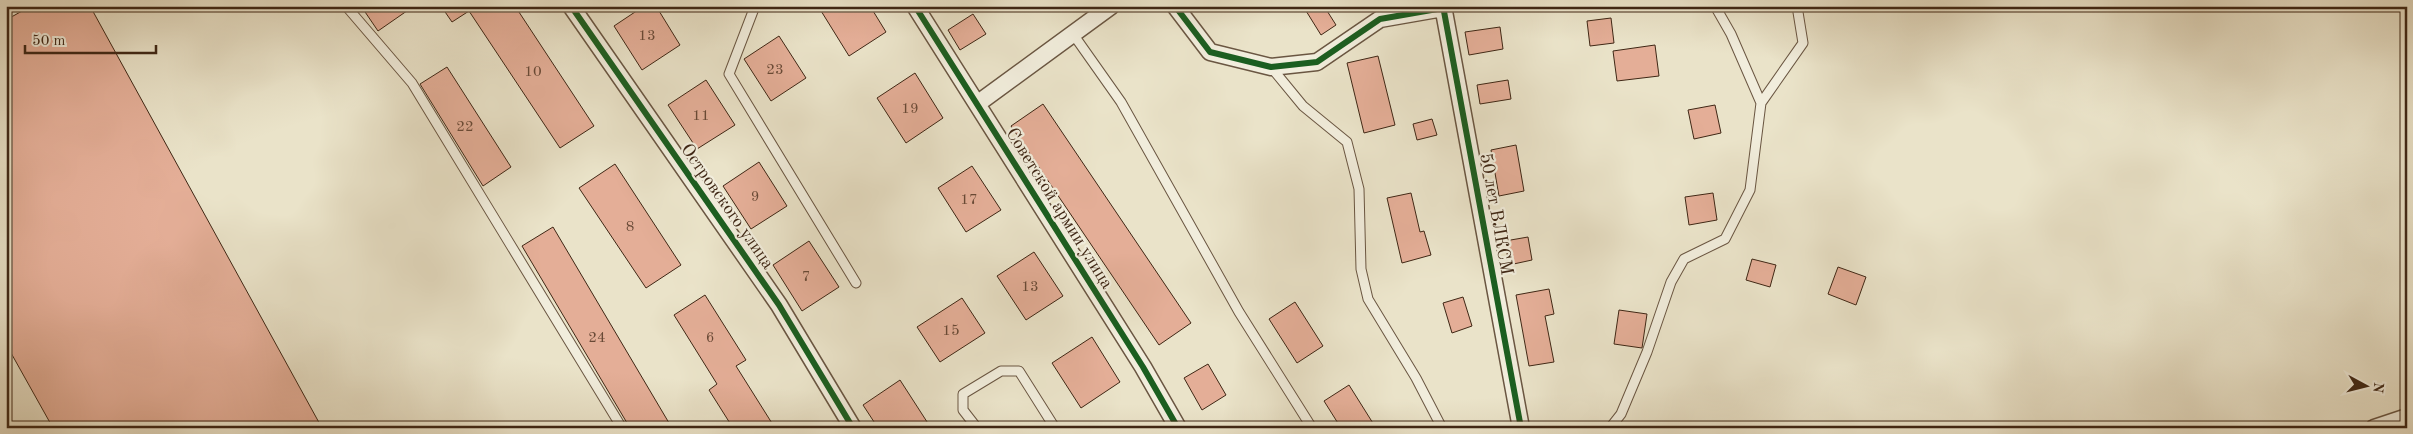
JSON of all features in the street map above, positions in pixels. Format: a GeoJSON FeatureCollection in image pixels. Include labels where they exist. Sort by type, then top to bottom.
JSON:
{"type":"FeatureCollection","features":[{"type":"Feature","properties":{"kind":"street","name":"Островского улица"},"geometry":{"type":"LineString","coordinates":[[572,6],[779,305],[853,428]]}},
{"type":"Feature","properties":{"kind":"street","name":"Советской армии улица"},"geometry":{"type":"LineString","coordinates":[[916,6],[1143,367],[1178,428]]}},
{"type":"Feature","properties":{"kind":"street"},"geometry":{"type":"LineString","coordinates":[[977,104],[1111,6]]}},
{"type":"Feature","properties":{"kind":"street"},"geometry":{"type":"LineString","coordinates":[[1175,6],[1210,52],[1271,67],[1317,62],[1377,12],[1443,7]]}},
{"type":"Feature","properties":{"kind":"street","name":"50 лет ВЛКСМ"},"geometry":{"type":"LineString","coordinates":[[1443,7],[1520,428]]}},
{"type":"Feature","properties":{"kind":"street"},"geometry":{"type":"LineString","coordinates":[[2374,428],[2407,417]]}},
{"type":"Feature","properties":{"kind":"lane"},"geometry":{"type":"LineString","coordinates":[[346,6],[412,83],[622,428]]}},
{"type":"Feature","properties":{"kind":"lane"},"geometry":{"type":"LineString","coordinates":[[755,6],[729,74],[856,283]]}},
{"type":"Feature","properties":{"kind":"lane"},"geometry":{"type":"LineString","coordinates":[[1715,6],[1731,34],[1761,103]]}},
{"type":"Feature","properties":{"kind":"lane"},"geometry":{"type":"LineString","coordinates":[[1610,428],[1621,414],[1647,352],[1671,282],[1684,259],[1725,239],[1750,190],[1761,103],[1803,43],[1797,6]]}},
{"type":"Feature","properties":{"kind":"lane"},"geometry":{"type":"LineString","coordinates":[[1073,34],[1121,102],[1239,312],[1312,428]]}},
{"type":"Feature","properties":{"kind":"lane"},"geometry":{"type":"LineString","coordinates":[[1271,67],[1302,106],[1347,142],[1359,189],[1361,269],[1368,299],[1416,378],[1442,428]]}},
{"type":"Feature","properties":{"kind":"lane"},"geometry":{"type":"LineString","coordinates":[[977,428],[963,410],[963,394],[1001,371],[1019,371],[1055,428]]}},
{"type":"Feature","properties":{"kind":"building"},"geometry":{"type":"Polygon","coordinates":[[[31,6],[90,6],[322,428],[53,428],[6,344],[6,20],[31,6]]]}},
{"type":"Feature","properties":{"kind":"building"},"geometry":{"type":"Polygon","coordinates":[[[361,6],[414,6],[378,31],[361,6]]]}},
{"type":"Feature","properties":{"kind":"building"},"geometry":{"type":"Polygon","coordinates":[[[441,6],[515,6],[594,126],[560,148],[469,11],[452,22],[441,6]]]}},
{"type":"Feature","properties":{"kind":"building"},"geometry":{"type":"Polygon","coordinates":[[[644,6],[656,6],[680,45],[642,70],[614,26],[644,6]]]}},
{"type":"Feature","properties":{"kind":"building"},"geometry":{"type":"Polygon","coordinates":[[[818,6],[870,6],[886,32],[849,56],[818,6]]]}},
{"type":"Feature","properties":{"kind":"building"},"geometry":{"type":"Polygon","coordinates":[[[1303,6],[1324,6],[1336,25],[1321,35],[1303,6]]]}},
{"type":"Feature","properties":{"kind":"building"},"geometry":{"type":"Polygon","coordinates":[[[973,14],[986,34],[960,50],[948,30],[973,14]]]}},
{"type":"Feature","properties":{"kind":"building"},"geometry":{"type":"Polygon","coordinates":[[[1611,18],[1614,43],[1590,46],[1587,21],[1611,18]]]}},
{"type":"Feature","properties":{"kind":"building"},"geometry":{"type":"Polygon","coordinates":[[[1500,27],[1503,49],[1469,55],[1465,32],[1500,27]]]}},
{"type":"Feature","properties":{"kind":"building"},"geometry":{"type":"Polygon","coordinates":[[[779,36],[806,78],[771,101],[744,59],[779,36]]]}},
{"type":"Feature","properties":{"kind":"building"},"geometry":{"type":"Polygon","coordinates":[[[1655,45],[1659,76],[1617,81],[1613,51],[1655,45]]]}},
{"type":"Feature","properties":{"kind":"building"},"geometry":{"type":"Polygon","coordinates":[[[1378,56],[1395,125],[1364,133],[1347,63],[1378,56]]]}},
{"type":"Feature","properties":{"kind":"building"},"geometry":{"type":"Polygon","coordinates":[[[447,67],[511,167],[483,186],[420,84],[447,67]]]}},
{"type":"Feature","properties":{"kind":"building"},"geometry":{"type":"Polygon","coordinates":[[[915,73],[943,118],[906,143],[877,98],[915,73]]]}},
{"type":"Feature","properties":{"kind":"building"},"geometry":{"type":"Polygon","coordinates":[[[706,80],[735,125],[697,149],[668,105],[706,80]]]}},
{"type":"Feature","properties":{"kind":"building"},"geometry":{"type":"Polygon","coordinates":[[[1508,80],[1511,99],[1480,104],[1477,85],[1508,80]]]}},
{"type":"Feature","properties":{"kind":"building"},"geometry":{"type":"Polygon","coordinates":[[[1043,104],[1191,323],[1159,345],[1011,126],[1043,104]]]}},
{"type":"Feature","properties":{"kind":"building"},"geometry":{"type":"Polygon","coordinates":[[[1715,105],[1721,133],[1694,139],[1688,110],[1715,105]]]}},
{"type":"Feature","properties":{"kind":"building"},"geometry":{"type":"Polygon","coordinates":[[[1432,119],[1437,135],[1417,140],[1413,124],[1432,119]]]}},
{"type":"Feature","properties":{"kind":"building"},"geometry":{"type":"Polygon","coordinates":[[[1516,145],[1524,191],[1499,196],[1491,150],[1516,145]]]}},
{"type":"Feature","properties":{"kind":"building"},"geometry":{"type":"Polygon","coordinates":[[[759,162],[787,206],[751,229],[723,186],[759,162]]]}},
{"type":"Feature","properties":{"kind":"building"},"geometry":{"type":"Polygon","coordinates":[[[615,164],[681,265],[646,288],[579,188],[615,164]]]}},
{"type":"Feature","properties":{"kind":"building"},"geometry":{"type":"Polygon","coordinates":[[[972,166],[1001,210],[966,232],[938,188],[972,166]]]}},
{"type":"Feature","properties":{"kind":"building"},"geometry":{"type":"Polygon","coordinates":[[[1411,193],[1420,232],[1424,231],[1431,255],[1402,263],[1387,198],[1411,193]]]}},
{"type":"Feature","properties":{"kind":"building"},"geometry":{"type":"Polygon","coordinates":[[[1713,193],[1717,220],[1689,225],[1685,197],[1713,193]]]}},
{"type":"Feature","properties":{"kind":"building"},"geometry":{"type":"Polygon","coordinates":[[[553,227],[672,428],[630,428],[522,246],[553,227]]]}},
{"type":"Feature","properties":{"kind":"building"},"geometry":{"type":"Polygon","coordinates":[[[1528,237],[1532,260],[1509,265],[1505,241],[1528,237]]]}},
{"type":"Feature","properties":{"kind":"building"},"geometry":{"type":"Polygon","coordinates":[[[809,241],[839,287],[802,311],[773,265],[809,241]]]}},
{"type":"Feature","properties":{"kind":"building"},"geometry":{"type":"Polygon","coordinates":[[[1034,252],[1063,296],[1026,320],[997,276],[1034,252]]]}},
{"type":"Feature","properties":{"kind":"building"},"geometry":{"type":"Polygon","coordinates":[[[1752,259],[1776,265],[1770,287],[1746,280],[1752,259]]]}},
{"type":"Feature","properties":{"kind":"building"},"geometry":{"type":"Polygon","coordinates":[[[1838,267],[1866,277],[1856,305],[1828,294],[1838,267]]]}},
{"type":"Feature","properties":{"kind":"building"},"geometry":{"type":"Polygon","coordinates":[[[1549,289],[1554,314],[1545,316],[1554,362],[1529,366],[1516,295],[1549,289]]]}},
{"type":"Feature","properties":{"kind":"building"},"geometry":{"type":"Polygon","coordinates":[[[705,295],[746,360],[736,366],[775,428],[733,428],[709,390],[717,384],[674,315],[705,295]]]}},
{"type":"Feature","properties":{"kind":"building"},"geometry":{"type":"Polygon","coordinates":[[[1463,297],[1472,326],[1452,333],[1443,303],[1463,297]]]}},
{"type":"Feature","properties":{"kind":"building"},"geometry":{"type":"Polygon","coordinates":[[[962,298],[985,333],[940,362],[917,327],[962,298]]]}},
{"type":"Feature","properties":{"kind":"building"},"geometry":{"type":"Polygon","coordinates":[[[1295,302],[1323,346],[1297,363],[1269,319],[1295,302]]]}},
{"type":"Feature","properties":{"kind":"building"},"geometry":{"type":"Polygon","coordinates":[[[1619,310],[1647,314],[1642,348],[1614,344],[1619,310]]]}},
{"type":"Feature","properties":{"kind":"building"},"geometry":{"type":"Polygon","coordinates":[[[1092,337],[1120,382],[1081,408],[1052,363],[1092,337]]]}},
{"type":"Feature","properties":{"kind":"building"},"geometry":{"type":"Polygon","coordinates":[[[1208,364],[1226,395],[1202,410],[1184,378],[1208,364]]]}},
{"type":"Feature","properties":{"kind":"building"},"geometry":{"type":"Polygon","coordinates":[[[900,380],[931,428],[878,428],[863,405],[900,380]]]}},
{"type":"Feature","properties":{"kind":"building"},"geometry":{"type":"Polygon","coordinates":[[[1349,385],[1376,428],[1341,428],[1324,401],[1349,385]]]}},
{"type":"Feature","properties":{"kind":"cycle path"},"geometry":{"type":"LineString","coordinates":[[571,6],[779,305],[853,428]]}},
{"type":"Feature","properties":{"kind":"cycle path"},"geometry":{"type":"LineString","coordinates":[[915,6],[1143,367],[1178,428]]}},
{"type":"Feature","properties":{"kind":"cycle path"},"geometry":{"type":"LineString","coordinates":[[1175,6],[1210,52],[1271,67],[1317,62],[1380,19],[1443,8]]}},
{"type":"Feature","properties":{"kind":"cycle path"},"geometry":{"type":"LineString","coordinates":[[1443,6],[1521,428]]}}]}
